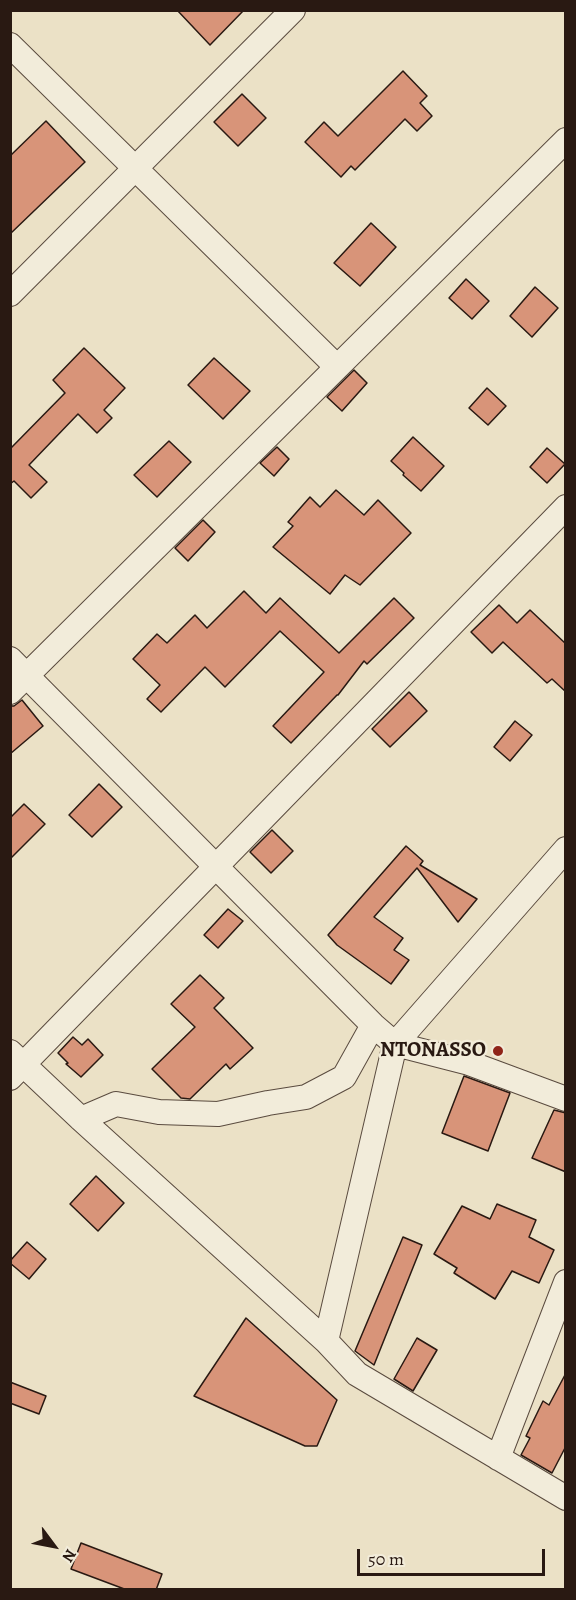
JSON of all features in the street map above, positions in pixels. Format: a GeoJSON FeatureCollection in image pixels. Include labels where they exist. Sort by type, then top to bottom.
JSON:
{"type":"FeatureCollection","features":[{"type":"Feature","properties":{"kind":"street"},"geometry":{"type":"LineString","coordinates":[[10,294],[293,10]]}},
{"type":"Feature","properties":{"kind":"street"},"geometry":{"type":"LineString","coordinates":[[10,45],[337,367]]}},
{"type":"Feature","properties":{"kind":"street"},"geometry":{"type":"LineString","coordinates":[[566,140],[337,367],[16,676],[217,867],[395,1044],[469,1063],[566,1099]]}},
{"type":"Feature","properties":{"kind":"street"},"geometry":{"type":"LineString","coordinates":[[566,507],[217,867],[15,1065],[81,1119],[326,1341],[357,1374],[566,1498]]}},
{"type":"Feature","properties":{"kind":"street"},"geometry":{"type":"LineString","coordinates":[[326,1341],[395,1044],[566,849]]}},
{"type":"Feature","properties":{"kind":"street"},"geometry":{"type":"LineString","coordinates":[[81,1119],[116,1104],[159,1112],[218,1114],[306,1097],[344,1077],[373,1024]]}},
{"type":"Feature","properties":{"kind":"street"},"geometry":{"type":"LineString","coordinates":[[498,1458],[566,1282]]}},
{"type":"Feature","properties":{"kind":"building"},"geometry":{"type":"Polygon","coordinates":[[[177,10],[244,10],[210,45],[177,10]]]}},
{"type":"Feature","properties":{"kind":"building"},"geometry":{"type":"Polygon","coordinates":[[[403,71],[427,96],[420,103],[432,116],[417,131],[405,119],[355,170],[351,166],[341,177],[305,142],[324,122],[338,136],[403,71]]]}},
{"type":"Feature","properties":{"kind":"building"},"geometry":{"type":"Polygon","coordinates":[[[242,94],[266,118],[238,146],[214,122],[242,94]]]}},
{"type":"Feature","properties":{"kind":"building"},"geometry":{"type":"Polygon","coordinates":[[[46,121],[85,162],[10,234],[10,156],[46,121]]]}},
{"type":"Feature","properties":{"kind":"building"},"geometry":{"type":"Polygon","coordinates":[[[371,223],[396,247],[360,286],[334,263],[371,223]]]}},
{"type":"Feature","properties":{"kind":"building"},"geometry":{"type":"Polygon","coordinates":[[[466,279],[489,301],[472,319],[449,298],[466,279]]]}},
{"type":"Feature","properties":{"kind":"building"},"geometry":{"type":"Polygon","coordinates":[[[535,287],[558,308],[532,337],[510,316],[535,287]]]}},
{"type":"Feature","properties":{"kind":"building"},"geometry":{"type":"Polygon","coordinates":[[[84,348],[125,388],[104,410],[112,418],[97,433],[78,414],[29,465],[47,482],[31,498],[14,481],[10,484],[10,447],[65,393],[53,380],[84,348]]]}},
{"type":"Feature","properties":{"kind":"building"},"geometry":{"type":"Polygon","coordinates":[[[214,358],[250,391],[223,419],[188,385],[214,358]]]}},
{"type":"Feature","properties":{"kind":"building"},"geometry":{"type":"Polygon","coordinates":[[[354,370],[367,383],[342,411],[327,397],[354,370]]]}},
{"type":"Feature","properties":{"kind":"building"},"geometry":{"type":"Polygon","coordinates":[[[487,388],[506,406],[488,425],[469,408],[487,388]]]}},
{"type":"Feature","properties":{"kind":"building"},"geometry":{"type":"Polygon","coordinates":[[[413,437],[444,466],[421,491],[391,461],[413,437]]]}},
{"type":"Feature","properties":{"kind":"building"},"geometry":{"type":"Polygon","coordinates":[[[169,441],[191,462],[157,497],[134,475],[169,441]]]}},
{"type":"Feature","properties":{"kind":"building"},"geometry":{"type":"Polygon","coordinates":[[[277,447],[289,459],[274,476],[260,463],[277,447]]]}},
{"type":"Feature","properties":{"kind":"building"},"geometry":{"type":"Polygon","coordinates":[[[547,448],[565,464],[547,483],[530,467],[547,448]]]}},
{"type":"Feature","properties":{"kind":"building"},"geometry":{"type":"Polygon","coordinates":[[[336,490],[364,515],[378,500],[411,533],[360,585],[345,575],[330,594],[273,547],[293,526],[288,522],[310,497],[320,507],[336,490]]]}},
{"type":"Feature","properties":{"kind":"building"},"geometry":{"type":"Polygon","coordinates":[[[203,520],[215,532],[188,561],[175,548],[203,520]]]}},
{"type":"Feature","properties":{"kind":"building"},"geometry":{"type":"Polygon","coordinates":[[[244,591],[266,613],[280,598],[339,653],[394,598],[414,618],[367,664],[364,661],[338,695],[291,743],[273,726],[324,672],[280,631],[225,687],[205,667],[161,712],[147,699],[160,685],[133,659],[157,634],[167,643],[195,615],[207,628],[244,591]]]}},
{"type":"Feature","properties":{"kind":"building"},"geometry":{"type":"Polygon","coordinates":[[[499,605],[517,623],[530,610],[566,644],[566,692],[552,679],[547,683],[503,642],[492,653],[471,632],[499,605]]]}},
{"type":"Feature","properties":{"kind":"building"},"geometry":{"type":"Polygon","coordinates":[[[409,692],[427,711],[390,747],[372,729],[409,692]]]}},
{"type":"Feature","properties":{"kind":"building"},"geometry":{"type":"Polygon","coordinates":[[[22,700],[43,726],[10,754],[10,706],[22,700]]]}},
{"type":"Feature","properties":{"kind":"building"},"geometry":{"type":"Polygon","coordinates":[[[515,721],[532,735],[510,761],[494,747],[515,721]]]}},
{"type":"Feature","properties":{"kind":"building"},"geometry":{"type":"Polygon","coordinates":[[[99,784],[122,807],[92,837],[69,815],[99,784]]]}},
{"type":"Feature","properties":{"kind":"building"},"geometry":{"type":"Polygon","coordinates":[[[24,804],[45,824],[10,859],[10,818],[24,804]]]}},
{"type":"Feature","properties":{"kind":"building"},"geometry":{"type":"Polygon","coordinates":[[[272,830],[293,851],[271,873],[250,852],[272,830]]]}},
{"type":"Feature","properties":{"kind":"building"},"geometry":{"type":"Polygon","coordinates":[[[406,846],[423,861],[420,865],[477,899],[458,922],[417,868],[374,917],[403,938],[394,950],[409,960],[391,984],[337,945],[328,935],[406,846]]]}},
{"type":"Feature","properties":{"kind":"building"},"geometry":{"type":"Polygon","coordinates":[[[228,909],[243,921],[218,948],[204,935],[228,909]]]}},
{"type":"Feature","properties":{"kind":"building"},"geometry":{"type":"Polygon","coordinates":[[[200,975],[224,998],[214,1008],[253,1048],[230,1069],[226,1064],[190,1099],[181,1098],[152,1069],[195,1027],[171,1004],[200,975]]]}},
{"type":"Feature","properties":{"kind":"building"},"geometry":{"type":"Polygon","coordinates":[[[73,1037],[82,1045],[88,1039],[103,1055],[81,1077],[66,1064],[68,1063],[58,1053],[73,1037]]]}},
{"type":"Feature","properties":{"kind":"building"},"geometry":{"type":"Polygon","coordinates":[[[464,1076],[510,1093],[488,1151],[442,1133],[464,1076]]]}},
{"type":"Feature","properties":{"kind":"building"},"geometry":{"type":"Polygon","coordinates":[[[554,1110],[566,1113],[566,1172],[532,1158],[554,1110]]]}},
{"type":"Feature","properties":{"kind":"building"},"geometry":{"type":"Polygon","coordinates":[[[96,1176],[124,1203],[98,1231],[70,1204],[96,1176]]]}},
{"type":"Feature","properties":{"kind":"building"},"geometry":{"type":"Polygon","coordinates":[[[497,1204],[536,1220],[529,1237],[554,1250],[539,1283],[512,1271],[495,1299],[454,1273],[457,1268],[434,1254],[462,1206],[490,1219],[497,1204]]]}},
{"type":"Feature","properties":{"kind":"building"},"geometry":{"type":"Polygon","coordinates":[[[403,1237],[422,1245],[374,1365],[355,1351],[403,1237]]]}},
{"type":"Feature","properties":{"kind":"building"},"geometry":{"type":"Polygon","coordinates":[[[27,1242],[46,1259],[29,1279],[10,1263],[27,1242]]]}},
{"type":"Feature","properties":{"kind":"building"},"geometry":{"type":"Polygon","coordinates":[[[246,1318],[337,1400],[317,1446],[305,1446],[194,1396],[246,1318]]]}},
{"type":"Feature","properties":{"kind":"building"},"geometry":{"type":"Polygon","coordinates":[[[417,1338],[437,1350],[413,1391],[394,1379],[417,1338]]]}},
{"type":"Feature","properties":{"kind":"building"},"geometry":{"type":"Polygon","coordinates":[[[566,1373],[566,1446],[552,1473],[521,1455],[530,1438],[526,1436],[543,1401],[549,1405],[566,1373]]]}},
{"type":"Feature","properties":{"kind":"building"},"geometry":{"type":"Polygon","coordinates":[[[10,1382],[46,1396],[39,1414],[10,1403],[10,1382]]]}},
{"type":"Feature","properties":{"kind":"building"},"geometry":{"type":"Polygon","coordinates":[[[81,1543],[162,1574],[156,1590],[127,1590],[71,1569],[81,1543]]]}},
{"type":"Feature","properties":{"kind":"place","name":"NTONASSO"},"geometry":{"type":"Point","coordinates":[498,1051]}}]}
